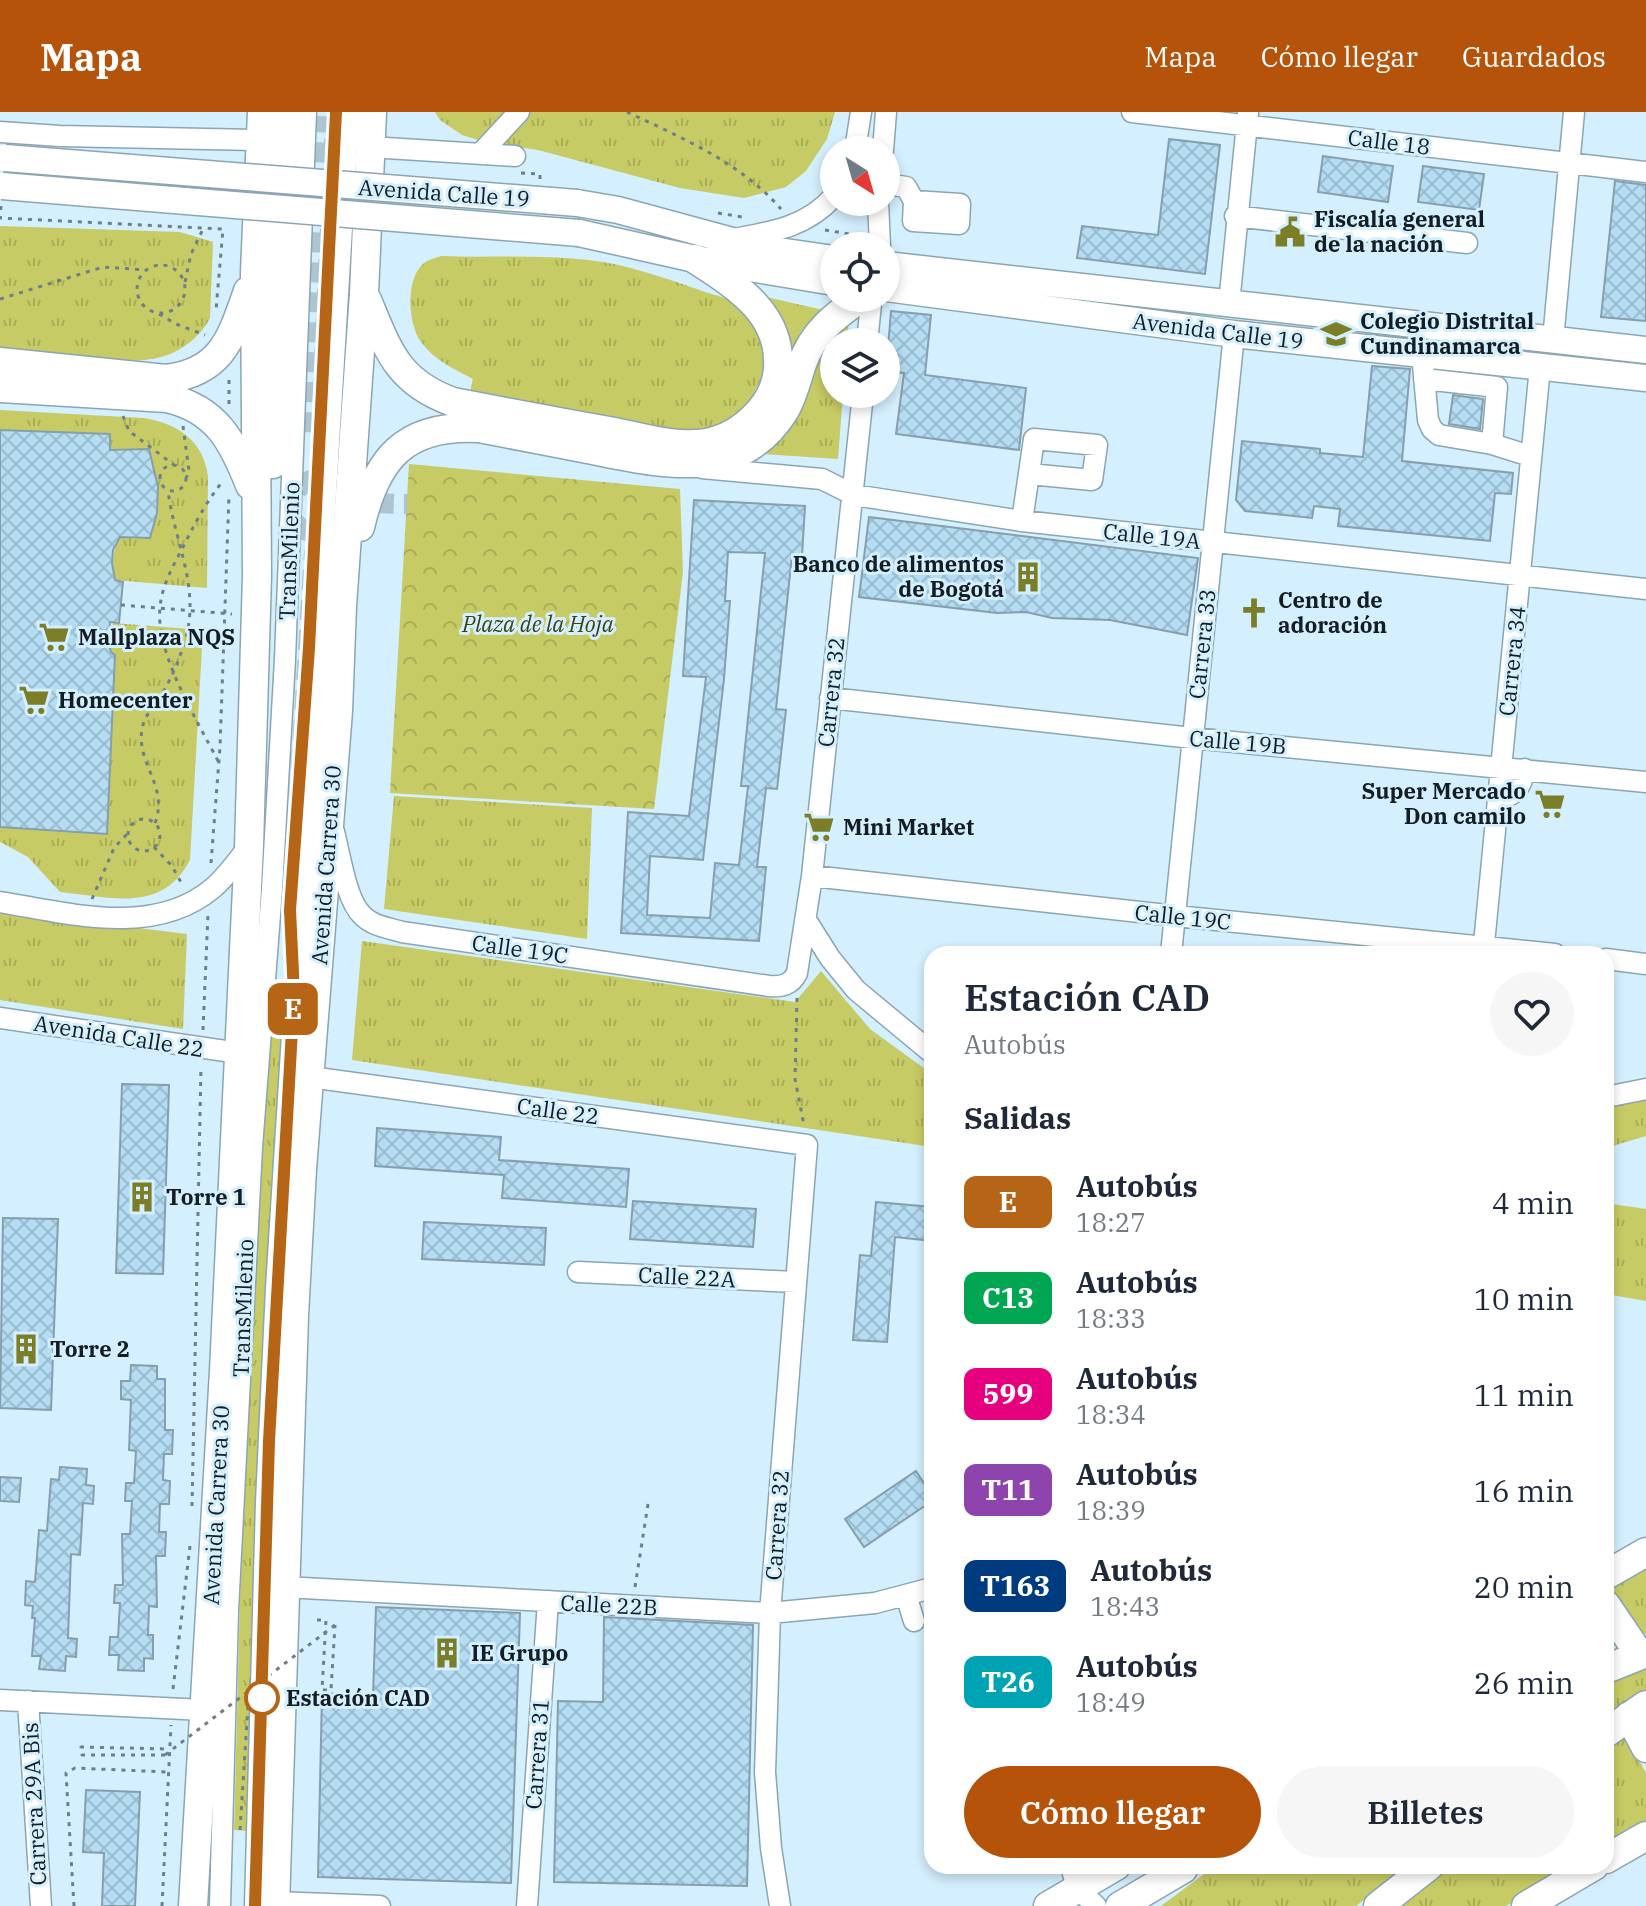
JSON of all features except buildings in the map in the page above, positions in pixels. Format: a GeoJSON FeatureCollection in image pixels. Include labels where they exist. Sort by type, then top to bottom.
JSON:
{"type":"FeatureCollection","features":[{"type":"Feature","properties":{"kind":"highway","name":"Avenida Carrera 30"},"geometry":{"type":"LineString","coordinates":[[257,576],[275,455],[288,112]]}},
{"type":"Feature","properties":{"kind":"highway","name":"Avenida Carrera 30"},"geometry":{"type":"LineString","coordinates":[[268,1905],[294,1316],[364,294],[372,112]]}},
{"type":"Feature","properties":{"kind":"highway","name":"Avenida Carrera 30"},"geometry":{"type":"LineString","coordinates":[[193,1906],[214,1717],[249,846],[257,576],[255,272],[262,126]]}},
{"type":"Feature","properties":{"kind":"highway"},"geometry":{"type":"LineString","coordinates":[[364,294],[400,370],[430,394],[453,402],[671,443],[709,442],[731,435],[761,410],[773,391],[778,359],[771,324],[759,307],[695,259]]}},
{"type":"Feature","properties":{"kind":"highway"},"geometry":{"type":"LineString","coordinates":[[0,362],[166,379],[197,371],[212,362],[234,332],[255,272]]}},
{"type":"Feature","properties":{"kind":"highway"},"geometry":{"type":"LineString","coordinates":[[342,606],[366,501],[375,479],[393,452],[418,436],[458,427],[479,428],[662,464],[720,460],[762,438],[778,422],[789,403],[808,348],[816,335],[842,312]]}},
{"type":"Feature","properties":{"kind":"highway"},"geometry":{"type":"LineString","coordinates":[[0,388],[167,398],[190,404],[218,425],[239,458],[256,501]]}},
{"type":"Feature","properties":{"kind":"highway"},"geometry":{"type":"LineString","coordinates":[[1614,1570],[1646,1552]]}},
{"type":"Feature","properties":{"kind":"highway"},"geometry":{"type":"LineString","coordinates":[[1614,1616],[1643,1654],[1614,1666]]}},
{"type":"Feature","properties":{"kind":"highway"},"geometry":{"type":"LineString","coordinates":[[1614,1727],[1637,1710],[1646,1748]]}},
{"type":"Feature","properties":{"kind":"highway"},"geometry":{"type":"LineString","coordinates":[[1614,1854],[1646,1836]]}},
{"type":"Feature","properties":{"kind":"highway"},"geometry":{"type":"LineString","coordinates":[[1048,1906],[1103,1874]]}},
{"type":"Feature","properties":{"kind":"highway"},"geometry":{"type":"LineString","coordinates":[[1120,1906],[1176,1874]]}},
{"type":"Feature","properties":{"kind":"highway"},"geometry":{"type":"LineString","coordinates":[[1139,1906],[1179,1874]]}},
{"type":"Feature","properties":{"kind":"highway"},"geometry":{"type":"LineString","coordinates":[[1378,1906],[1419,1874]]}},
{"type":"Feature","properties":{"kind":"highway"},"geometry":{"type":"LineString","coordinates":[[1526,1906],[1580,1874]]}},
{"type":"Feature","properties":{"kind":"main road","name":"Avenida Calle 19"},"geometry":{"type":"LineString","coordinates":[[2,158],[577,203],[618,210],[779,252],[820,257]]}},
{"type":"Feature","properties":{"kind":"main road","name":"Avenida Calle 19"},"geometry":{"type":"LineString","coordinates":[[1,191],[579,233],[695,259],[820,280]]}},
{"type":"Feature","properties":{"kind":"main road","name":"Avenida Calle 19"},"geometry":{"type":"LineString","coordinates":[[900,256],[1229,304],[1646,350]]}},
{"type":"Feature","properties":{"kind":"main road","name":"Avenida Calle 19"},"geometry":{"type":"LineString","coordinates":[[900,300],[1234,334],[1423,367],[1540,367],[1646,378]]}},
{"type":"Feature","properties":{"kind":"street"},"geometry":{"type":"LineString","coordinates":[[480,154],[519,112]]}},
{"type":"Feature","properties":{"kind":"street"},"geometry":{"type":"LineString","coordinates":[[857,136],[861,112]]}},
{"type":"Feature","properties":{"kind":"street"},"geometry":{"type":"LineString","coordinates":[[884,136],[886,112]]}},
{"type":"Feature","properties":{"kind":"street","name":"Calle 18"},"geometry":{"type":"LineString","coordinates":[[1132,112],[1247,119],[1646,172]]}},
{"type":"Feature","properties":{"kind":"street"},"geometry":{"type":"LineString","coordinates":[[1553,340],[1574,112]]}},
{"type":"Feature","properties":{"kind":"street","name":"TransMilenio"},"geometry":{"type":"LineString","coordinates":[[220,1906],[214,1717],[228,1611],[246,1244],[288,605],[327,114]]}},
{"type":"Feature","properties":{"kind":"street","name":"TransMilenio"},"geometry":{"type":"LineString","coordinates":[[268,1905],[262,1725],[266,1502],[294,994],[319,689],[324,526],[327,114]]}},
{"type":"Feature","properties":{"kind":"street"},"geometry":{"type":"LineString","coordinates":[[1229,304],[1235,216],[1247,119]]}},
{"type":"Feature","properties":{"kind":"street"},"geometry":{"type":"LineString","coordinates":[[0,132],[60,136],[262,126]]}},
{"type":"Feature","properties":{"kind":"street"},"geometry":{"type":"LineString","coordinates":[[370,147],[515,156]]}},
{"type":"Feature","properties":{"kind":"street"},"geometry":{"type":"LineString","coordinates":[[900,186],[906,187],[914,201]]}},
{"type":"Feature","properties":{"kind":"street"},"geometry":{"type":"LineString","coordinates":[[729,240],[795,226],[820,210]]}},
{"type":"Feature","properties":{"kind":"street"},"geometry":{"type":"LineString","coordinates":[[1235,216],[1467,243]]}},
{"type":"Feature","properties":{"kind":"street","name":"Carrera 33"},"geometry":{"type":"LineString","coordinates":[[1172,946],[1234,334]]}},
{"type":"Feature","properties":{"kind":"street"},"geometry":{"type":"LineString","coordinates":[[1492,444],[1497,387],[1423,367],[1428,420],[1439,435],[1492,444],[1530,456]]}},
{"type":"Feature","properties":{"kind":"street","name":"Carrera 34"},"geometry":{"type":"LineString","coordinates":[[1483,946],[1522,576],[1540,367]]}},
{"type":"Feature","properties":{"kind":"street","name":"Carrera 32"},"geometry":{"type":"LineString","coordinates":[[791,979],[806,920],[812,876],[862,408]]}},
{"type":"Feature","properties":{"kind":"street","name":"Calle 19A"},"geometry":{"type":"LineString","coordinates":[[662,464],[809,477],[831,482],[854,495],[1022,521],[1646,589]]}},
{"type":"Feature","properties":{"kind":"street"},"geometry":{"type":"LineString","coordinates":[[1022,521],[1029,474]]}},
{"type":"Feature","properties":{"kind":"street","name":"Calle 19B"},"geometry":{"type":"LineString","coordinates":[[830,698],[1192,738],[1646,782]]}},
{"type":"Feature","properties":{"kind":"street"},"geometry":{"type":"LineString","coordinates":[[1498,797],[1508,797],[1515,792],[1521,785],[1525,769]]}},
{"type":"Feature","properties":{"kind":"street","name":"Calle 19C"},"geometry":{"type":"LineString","coordinates":[[330,816],[351,898],[361,915],[377,925],[402,932],[769,986],[791,979]]}},
{"type":"Feature","properties":{"kind":"street"},"geometry":{"type":"LineString","coordinates":[[0,902],[83,915],[152,916],[186,905],[212,889],[249,846]]}},
{"type":"Feature","properties":{"kind":"street","name":"Calle 19C"},"geometry":{"type":"LineString","coordinates":[[812,876],[1447,946]]}},
{"type":"Feature","properties":{"kind":"street","name":"TransMilenio"},"geometry":{"type":"LineString","coordinates":[[264,990],[284,909],[294,994]]}},
{"type":"Feature","properties":{"kind":"street"},"geometry":{"type":"LineString","coordinates":[[806,920],[830,958],[856,990],[924,1046]]}},
{"type":"Feature","properties":{"kind":"street"},"geometry":{"type":"LineString","coordinates":[[1614,960],[1646,964]]}},
{"type":"Feature","properties":{"kind":"street","name":"Avenida Calle 22"},"geometry":{"type":"LineString","coordinates":[[0,1018],[239,1053]]}},
{"type":"Feature","properties":{"kind":"street","name":"Calle 22"},"geometry":{"type":"LineString","coordinates":[[310,1077],[807,1145]]}},
{"type":"Feature","properties":{"kind":"street"},"geometry":{"type":"LineString","coordinates":[[1614,1095],[1646,1089]]}},
{"type":"Feature","properties":{"kind":"street","name":"Carrera 32"},"geometry":{"type":"LineString","coordinates":[[780,1906],[771,1848],[765,1772],[770,1613],[807,1145]]}},
{"type":"Feature","properties":{"kind":"street","name":"Calle 22A"},"geometry":{"type":"LineString","coordinates":[[578,1272],[796,1282]]}},
{"type":"Feature","properties":{"kind":"street","name":"Calle 22B"},"geometry":{"type":"LineString","coordinates":[[284,1587],[770,1613],[875,1603],[924,1590]]}},
{"type":"Feature","properties":{"kind":"street"},"geometry":{"type":"LineString","coordinates":[[906,1595],[914,1621]]}},
{"type":"Feature","properties":{"kind":"street","name":"Carrera 31"},"geometry":{"type":"LineString","coordinates":[[527,1906],[548,1601]]}},
{"type":"Feature","properties":{"kind":"street"},"geometry":{"type":"LineString","coordinates":[[0,1700],[172,1708],[262,1725]]}},
{"type":"Feature","properties":{"kind":"street","name":"Carrera 29A Bis"},"geometry":{"type":"LineString","coordinates":[[28,1701],[41,1906]]}},
{"type":"Feature","properties":{"kind":"street"},"geometry":{"type":"LineString","coordinates":[[268,1905],[380,1906]]}},
{"type":"Feature","properties":{"kind":"path"},"geometry":{"type":"LineString","coordinates":[[627,112],[735,168],[758,185],[795,226],[820,234]]}},
{"type":"Feature","properties":{"kind":"path"},"geometry":{"type":"LineString","coordinates":[[1,191],[0,218],[223,229],[215,318]]}},
{"type":"Feature","properties":{"kind":"path"},"geometry":{"type":"LineString","coordinates":[[717,213],[748,218]]}},
{"type":"Feature","properties":{"kind":"path"},"geometry":{"type":"LineString","coordinates":[[146,270],[140,277],[139,300],[151,311],[167,313],[174,310],[184,298],[191,254],[203,228]]}},
{"type":"Feature","properties":{"kind":"path"},"geometry":{"type":"LineString","coordinates":[[0,299],[103,267],[146,270],[160,265],[168,266],[185,282]]}},
{"type":"Feature","properties":{"kind":"path"},"geometry":{"type":"LineString","coordinates":[[123,397],[123,416],[129,431],[182,469],[185,481]]}},
{"type":"Feature","properties":{"kind":"path"},"geometry":{"type":"LineString","coordinates":[[168,490],[181,488],[189,471],[183,425],[190,404]]}},
{"type":"Feature","properties":{"kind":"path"},"geometry":{"type":"LineString","coordinates":[[219,762],[188,706],[174,671],[160,626],[160,608],[167,580],[182,548],[214,492],[239,458]]}},
{"type":"Feature","properties":{"kind":"path"},"geometry":{"type":"LineString","coordinates":[[154,847],[160,836],[155,823],[159,813],[158,792],[143,751],[142,728],[174,671],[186,638],[191,611],[191,587],[182,548],[170,510],[168,490],[160,481],[160,473],[166,466],[174,465]]}},
{"type":"Feature","properties":{"kind":"path"},"geometry":{"type":"LineString","coordinates":[[121,605],[256,616]]}},
{"type":"Feature","properties":{"kind":"path"},"geometry":{"type":"LineString","coordinates":[[83,915],[114,848],[133,824],[141,820],[155,823]]}},
{"type":"Feature","properties":{"kind":"path"},"geometry":{"type":"LineString","coordinates":[[128,833],[130,844],[139,850],[154,847]]}},
{"type":"Feature","properties":{"kind":"path"},"geometry":{"type":"LineString","coordinates":[[154,847],[172,866],[181,882],[186,905]]}},
{"type":"Feature","properties":{"kind":"path"},"geometry":{"type":"LineString","coordinates":[[791,979],[795,1079],[807,1145]]}},
{"type":"Feature","properties":{"kind":"path"},"geometry":{"type":"LineString","coordinates":[[632,1606],[648,1504]]}},
{"type":"Feature","properties":{"kind":"path"},"geometry":{"type":"LineString","coordinates":[[169,1749],[81,1747],[82,1755],[165,1755],[249,1690],[335,1625],[331,1690],[322,1690],[325,1636],[326,1620],[317,1620]]}},
{"type":"Feature","properties":{"kind":"path"},"geometry":{"type":"LineString","coordinates":[[240,1830],[249,1690]]}},
{"type":"Feature","properties":{"kind":"path"},"geometry":{"type":"LineString","coordinates":[[162,1906],[172,1708]]}},
{"type":"Feature","properties":{"kind":"path"},"geometry":{"type":"LineString","coordinates":[[74,1906],[66,1773],[75,1768],[168,1772]]}},
{"type":"Feature","properties":{"kind":"green space"},"geometry":{"type":"Polygon","coordinates":[[[435,112],[835,112],[828,136],[820,136],[820,150],[806,171],[786,187],[744,198],[680,188],[538,150],[488,143],[462,135],[440,120],[435,112]]]}},
{"type":"Feature","properties":{"kind":"green space"},"geometry":{"type":"Polygon","coordinates":[[[0,226],[180,232],[213,242],[210,318],[188,344],[157,358],[100,361],[0,351],[0,226]]]}},
{"type":"Feature","properties":{"kind":"green space"},"geometry":{"type":"Polygon","coordinates":[[[441,256],[552,257],[603,262],[724,298],[743,310],[762,338],[765,360],[759,383],[747,404],[733,419],[715,428],[691,434],[469,396],[473,379],[432,354],[421,342],[411,314],[411,291],[417,271],[429,260],[441,256]]]}},
{"type":"Feature","properties":{"kind":"green space"},"geometry":{"type":"Polygon","coordinates":[[[762,296],[821,312],[801,331],[785,372],[762,296]]]}},
{"type":"Feature","properties":{"kind":"green space"},"geometry":{"type":"Polygon","coordinates":[[[820,355],[820,408],[842,408],[838,459],[763,454],[784,436],[794,422],[820,355]]]}},
{"type":"Feature","properties":{"kind":"green space"},"geometry":{"type":"Polygon","coordinates":[[[0,410],[144,418],[178,429],[187,436],[201,453],[208,476],[207,588],[115,580],[113,558],[120,537],[150,537],[157,513],[149,449],[110,450],[110,434],[0,430],[0,410]]]}},
{"type":"Feature","properties":{"kind":"green space","name":"Plaza de la Hoja"},"geometry":{"type":"Polygon","coordinates":[[[409,464],[680,489],[683,572],[654,809],[390,793],[409,464]]]}},
{"type":"Feature","properties":{"kind":"green space"},"geometry":{"type":"Polygon","coordinates":[[[113,623],[203,630],[190,860],[165,888],[134,898],[60,892],[28,857],[0,842],[0,827],[107,834],[115,655],[108,642],[113,623]]]}},
{"type":"Feature","properties":{"kind":"green space"},"geometry":{"type":"Polygon","coordinates":[[[394,796],[592,808],[587,939],[384,909],[394,796]]]}},
{"type":"Feature","properties":{"kind":"green space"},"geometry":{"type":"Polygon","coordinates":[[[0,911],[187,934],[183,1029],[0,1000],[0,911]]]}},
{"type":"Feature","properties":{"kind":"green space"},"geometry":{"type":"Polygon","coordinates":[[[362,941],[795,1002],[821,971],[870,1029],[924,1068],[924,1146],[352,1060],[362,941]]]}},
{"type":"Feature","properties":{"kind":"green space"},"geometry":{"type":"Polygon","coordinates":[[[265,1031],[284,1032],[248,1831],[234,1830],[243,1488],[265,1031]]]}},
{"type":"Feature","properties":{"kind":"green space"},"geometry":{"type":"Polygon","coordinates":[[[1646,1098],[1646,1136],[1614,1146],[1614,1105],[1646,1098]]]}},
{"type":"Feature","properties":{"kind":"green space"},"geometry":{"type":"Polygon","coordinates":[[[1614,1204],[1646,1209],[1646,1301],[1614,1295],[1614,1204]]]}},
{"type":"Feature","properties":{"kind":"green space"},"geometry":{"type":"Polygon","coordinates":[[[1646,1564],[1646,1634],[1639,1633],[1614,1602],[1614,1583],[1646,1564]]]}},
{"type":"Feature","properties":{"kind":"green space"},"geometry":{"type":"Polygon","coordinates":[[[1646,1667],[1646,1691],[1614,1713],[1614,1678],[1646,1667]]]}},
{"type":"Feature","properties":{"kind":"green space"},"geometry":{"type":"Polygon","coordinates":[[[1623,1731],[1646,1773],[1646,1825],[1614,1843],[1614,1738],[1623,1731]]]}},
{"type":"Feature","properties":{"kind":"green space"},"geometry":{"type":"Polygon","coordinates":[[[1204,1874],[1398,1874],[1356,1906],[1161,1906],[1204,1874]]]}},
{"type":"Feature","properties":{"kind":"green space"},"geometry":{"type":"Polygon","coordinates":[[[1441,1874],[1561,1874],[1506,1906],[1399,1906],[1441,1874]]]}},
{"type":"Feature","properties":{"kind":"tunnel"},"geometry":{"type":"LineString","coordinates":[[304,432],[319,116]]}},
{"type":"Feature","properties":{"kind":"tunnel"},"geometry":{"type":"LineString","coordinates":[[322,399],[335,117]]}},
{"type":"Feature","properties":{"kind":"tunnel"},"geometry":{"type":"LineString","coordinates":[[302,473],[316,495],[337,509]]}},
{"type":"Feature","properties":{"kind":"tunnel"},"geometry":{"type":"LineString","coordinates":[[299,539],[307,524],[317,514],[330,508],[360,503],[407,504]]}},
{"type":"Feature","properties":{"kind":"tunnel"},"geometry":{"type":"LineString","coordinates":[[297,830],[314,551]]}},
{"type":"Feature","properties":{"kind":"bus line","name":"E"},"geometry":{"type":"LineString","coordinates":[[255,1906],[266,1502],[294,994],[290,910],[309,648],[336,112]]}},
{"type":"Feature","properties":{"kind":"place","name":"Fiscalía general de la nación"},"geometry":{"type":"Point","coordinates":[1290,232]}},
{"type":"Feature","properties":{"kind":"place","name":"Colegio Distrital Cundinamarca"},"geometry":{"type":"Point","coordinates":[1336,334]}},
{"type":"Feature","properties":{"kind":"place","name":"Banco de alimentos de Bogotá"},"geometry":{"type":"Point","coordinates":[1028,577]}},
{"type":"Feature","properties":{"kind":"place","name":"Centro de adoración"},"geometry":{"type":"Point","coordinates":[1254,613]}},
{"type":"Feature","properties":{"kind":"place","name":"Mallplaza NQS"},"geometry":{"type":"Point","coordinates":[54,637]}},
{"type":"Feature","properties":{"kind":"place","name":"Homecenter"},"geometry":{"type":"Point","coordinates":[34,700]}},
{"type":"Feature","properties":{"kind":"place","name":"Super Mercado Don camilo"},"geometry":{"type":"Point","coordinates":[1550,804]}},
{"type":"Feature","properties":{"kind":"place","name":"Mini Market"},"geometry":{"type":"Point","coordinates":[819,827]}},
{"type":"Feature","properties":{"kind":"place","name":"Torre 1"},"geometry":{"type":"Point","coordinates":[142,1197]}},
{"type":"Feature","properties":{"kind":"place","name":"Torre 2"},"geometry":{"type":"Point","coordinates":[26,1349]}},
{"type":"Feature","properties":{"kind":"place","name":"IE Grupo"},"geometry":{"type":"Point","coordinates":[447,1653]}},
{"type":"Feature","properties":{"kind":"place","name":"Estación CAD"},"geometry":{"type":"Point","coordinates":[262,1698]}}]}
